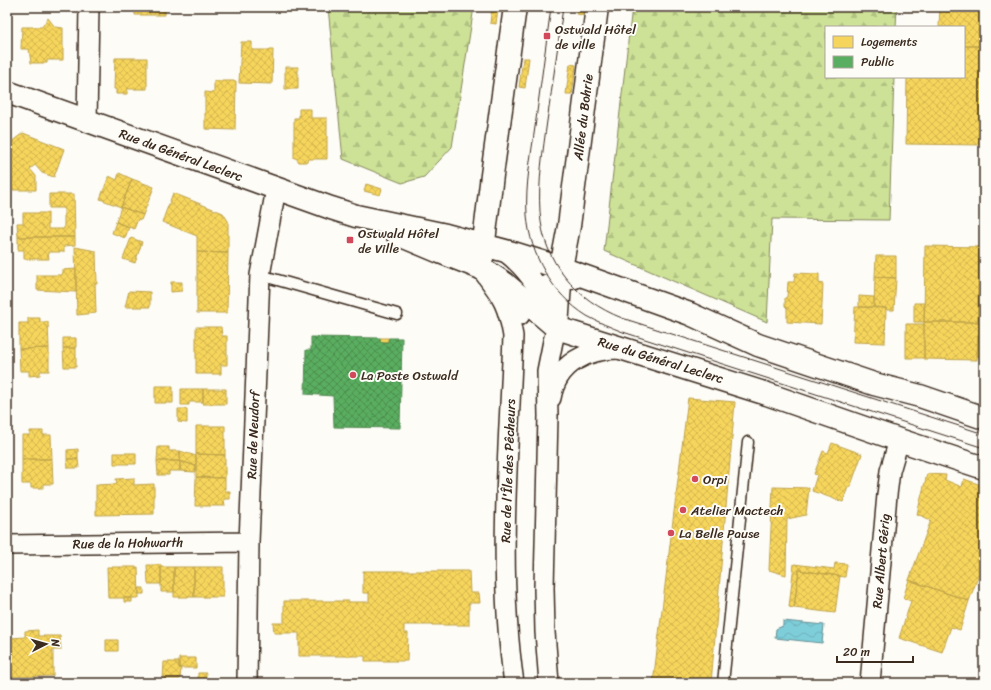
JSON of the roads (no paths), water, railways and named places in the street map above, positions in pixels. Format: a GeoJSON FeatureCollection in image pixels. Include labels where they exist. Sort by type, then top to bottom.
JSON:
{"type":"FeatureCollection","features":[{"type":"Feature","properties":{"kind":"main road"},"geometry":{"type":"LineString","coordinates":[[435,232],[451,234],[464,231],[470,228],[479,219],[484,211],[489,193],[515,7]]}},
{"type":"Feature","properties":{"kind":"main road","name":"Allée du Bohrie"},"geometry":{"type":"LineString","coordinates":[[553,330],[569,226],[597,7]]}},
{"type":"Feature","properties":{"kind":"main road","name":"Rue du Général Leclerc"},"geometry":{"type":"LineString","coordinates":[[7,92],[276,189],[356,216],[481,268],[504,283],[533,296],[553,330],[687,368],[984,468]]}},
{"type":"Feature","properties":{"kind":"main road"},"geometry":{"type":"LineString","coordinates":[[481,268],[493,247],[489,193]]}},
{"type":"Feature","properties":{"kind":"main road","name":"Rue du Général Leclerc"},"geometry":{"type":"LineString","coordinates":[[356,216],[435,232],[493,247],[561,274],[599,282],[690,314],[758,345],[874,384],[920,396],[984,418]]}},
{"type":"Feature","properties":{"kind":"main road","name":"Allée du Bohrie"},"geometry":{"type":"LineString","coordinates":[[569,226],[568,239],[573,258],[585,272],[599,282]]}},
{"type":"Feature","properties":{"kind":"street"},"geometry":{"type":"LineString","coordinates":[[87,121],[89,7]]}},
{"type":"Feature","properties":{"kind":"street","name":"Rue de Neudorf"},"geometry":{"type":"LineString","coordinates":[[247,683],[249,542],[260,275],[276,189]]}},
{"type":"Feature","properties":{"kind":"street"},"geometry":{"type":"LineString","coordinates":[[493,247],[516,260],[528,274],[533,296]]}},
{"type":"Feature","properties":{"kind":"street","name":"Rue de l'Île des Pêcheurs"},"geometry":{"type":"LineString","coordinates":[[481,268],[500,293],[505,303],[510,318],[513,336],[506,487],[505,565],[507,612],[514,683]]}},
{"type":"Feature","properties":{"kind":"street"},"geometry":{"type":"LineString","coordinates":[[513,336],[516,323],[533,296],[543,286],[561,274]]}},
{"type":"Feature","properties":{"kind":"street"},"geometry":{"type":"LineString","coordinates":[[549,683],[545,632],[544,588],[548,416],[547,371],[553,330]]}},
{"type":"Feature","properties":{"kind":"street"},"geometry":{"type":"LineString","coordinates":[[548,416],[555,384],[564,370],[575,360],[587,354],[606,349],[620,349]]}},
{"type":"Feature","properties":{"kind":"street","name":"Rue Albert Gérig"},"geometry":{"type":"LineString","coordinates":[[870,683],[886,495],[890,471],[900,440]]}},
{"type":"Feature","properties":{"kind":"street","name":"Rue de la Hohwarth"},"geometry":{"type":"LineString","coordinates":[[7,544],[249,542]]}},
{"type":"Feature","properties":{"kind":"lane"},"geometry":{"type":"LineString","coordinates":[[260,275],[397,314]]}},
{"type":"Feature","properties":{"kind":"lane"},"geometry":{"type":"LineString","coordinates":[[723,683],[748,442]]}},
{"type":"Feature","properties":{"kind":"water"},"geometry":{"type":"Polygon","coordinates":[[[783,621],[824,625],[822,643],[775,638],[776,629],[783,626],[783,621]]]}},
{"type":"Feature","properties":{"kind":"tram line"},"geometry":{"type":"LineString","coordinates":[[551,7],[529,171],[527,215],[529,230],[538,259],[553,285],[563,297],[587,316],[623,332],[984,448]]}},
{"type":"Feature","properties":{"kind":"tram line"},"geometry":{"type":"LineString","coordinates":[[563,7],[542,155],[540,212],[542,230],[555,263],[577,290],[590,301],[622,318],[984,434]]}},
{"type":"Feature","properties":{"kind":"place","name":"Ostwald Hôtel de ville"},"geometry":{"type":"Point","coordinates":[547,36]}},
{"type":"Feature","properties":{"kind":"place","name":"Ostwald Hôtel de Ville"},"geometry":{"type":"Point","coordinates":[350,240]}},
{"type":"Feature","properties":{"kind":"place","name":"La Poste Ostwald"},"geometry":{"type":"Point","coordinates":[353,375]}},
{"type":"Feature","properties":{"kind":"place","name":"Orpi"},"geometry":{"type":"Point","coordinates":[695,479]}},
{"type":"Feature","properties":{"kind":"place","name":"Atelier Mactech"},"geometry":{"type":"Point","coordinates":[683,510]}},
{"type":"Feature","properties":{"kind":"place","name":"La Belle Pause"},"geometry":{"type":"Point","coordinates":[671,533]}}]}
